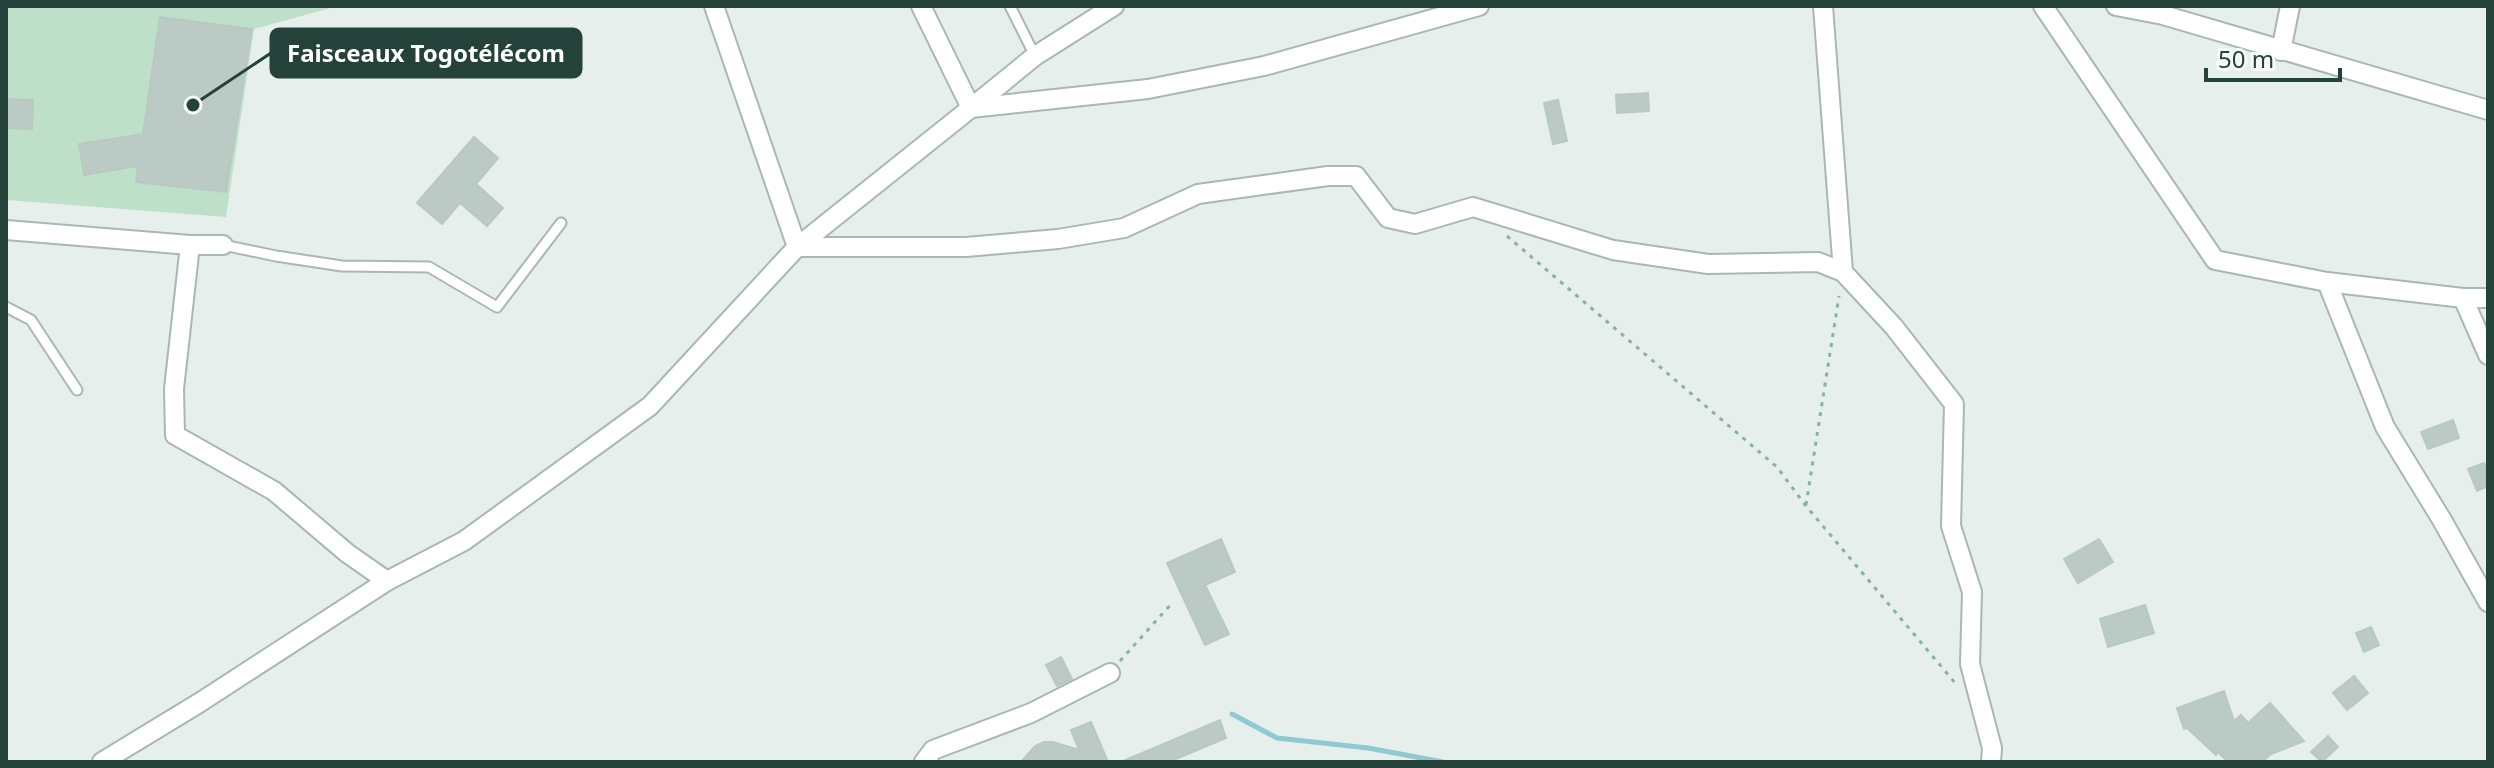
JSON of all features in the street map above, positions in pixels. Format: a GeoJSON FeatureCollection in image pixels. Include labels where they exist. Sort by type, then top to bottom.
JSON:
{"type":"FeatureCollection","features":[{"type":"Feature","properties":{"kind":"street"},"geometry":{"type":"LineString","coordinates":[[714,6],[797,247]]}},
{"type":"Feature","properties":{"kind":"street"},"geometry":{"type":"LineString","coordinates":[[921,6],[971,108]]}},
{"type":"Feature","properties":{"kind":"street"},"geometry":{"type":"LineString","coordinates":[[102,762],[387,581],[464,541],[650,406],[797,247],[1035,56],[1114,6]]}},
{"type":"Feature","properties":{"kind":"street"},"geometry":{"type":"LineString","coordinates":[[971,108],[1148,89],[1264,66],[1479,6]]}},
{"type":"Feature","properties":{"kind":"street"},"geometry":{"type":"LineString","coordinates":[[1823,6],[1843,272]]}},
{"type":"Feature","properties":{"kind":"street"},"geometry":{"type":"LineString","coordinates":[[2043,6],[2215,260],[2327,282],[2463,298],[2488,298]]}},
{"type":"Feature","properties":{"kind":"street"},"geometry":{"type":"LineString","coordinates":[[2116,6],[2163,15],[2488,110]]}},
{"type":"Feature","properties":{"kind":"street"},"geometry":{"type":"LineString","coordinates":[[2281,51],[2290,6]]}},
{"type":"Feature","properties":{"kind":"street"},"geometry":{"type":"LineString","coordinates":[[797,247],[966,247],[1058,239],[1124,228],[1198,194],[1328,176],[1356,176],[1388,218],[1415,224],[1473,207],[1613,250],[1708,264],[1818,262],[1843,272],[1894,327],[1954,404],[1951,526],[1972,592],[1970,664],[1992,748],[1991,762]]}},
{"type":"Feature","properties":{"kind":"street"},"geometry":{"type":"LineString","coordinates":[[6,230],[223,245]]}},
{"type":"Feature","properties":{"kind":"street"},"geometry":{"type":"LineString","coordinates":[[190,245],[174,389],[175,435],[274,491],[347,553],[387,581]]}},
{"type":"Feature","properties":{"kind":"street"},"geometry":{"type":"LineString","coordinates":[[2327,282],[2385,427],[2488,602]]}},
{"type":"Feature","properties":{"kind":"street"},"geometry":{"type":"LineString","coordinates":[[2463,298],[2488,355]]}},
{"type":"Feature","properties":{"kind":"street"},"geometry":{"type":"LineString","coordinates":[[924,762],[933,750],[1031,713],[1110,673]]}},
{"type":"Feature","properties":{"kind":"lane"},"geometry":{"type":"LineString","coordinates":[[1010,6],[1035,56]]}},
{"type":"Feature","properties":{"kind":"lane"},"geometry":{"type":"LineString","coordinates":[[223,245],[342,266],[429,267],[497,307],[561,223]]}},
{"type":"Feature","properties":{"kind":"lane"},"geometry":{"type":"LineString","coordinates":[[6,307],[31,320],[77,390]]}},
{"type":"Feature","properties":{"kind":"path"},"geometry":{"type":"LineString","coordinates":[[1496,227],[1777,467],[1806,506],[1964,694]]}},
{"type":"Feature","properties":{"kind":"path"},"geometry":{"type":"LineString","coordinates":[[1806,506],[1843,272]]}},
{"type":"Feature","properties":{"kind":"path"},"geometry":{"type":"LineString","coordinates":[[1110,673],[1173,602]]}},
{"type":"Feature","properties":{"kind":"green space"},"geometry":{"type":"Polygon","coordinates":[[[6,6],[338,6],[254,29],[226,217],[6,200],[6,6]]]}},
{"type":"Feature","properties":{"kind":"building"},"geometry":{"type":"Polygon","coordinates":[[[160,17],[252,29],[226,192],[136,182],[138,166],[84,175],[79,144],[143,134],[160,17]]]}},
{"type":"Feature","properties":{"kind":"building"},"geometry":{"type":"Polygon","coordinates":[[[1648,93],[1649,111],[1617,113],[1616,95],[1648,93]]]}},
{"type":"Feature","properties":{"kind":"building"},"geometry":{"type":"Polygon","coordinates":[[[6,99],[33,100],[32,129],[6,128],[6,99]]]}},
{"type":"Feature","properties":{"kind":"building"},"geometry":{"type":"Polygon","coordinates":[[[1558,100],[1567,141],[1553,144],[1544,103],[1558,100]]]}},
{"type":"Feature","properties":{"kind":"building"},"geometry":{"type":"Polygon","coordinates":[[[474,137],[498,158],[476,184],[503,208],[487,226],[460,203],[442,224],[417,203],[474,137]]]}},
{"type":"Feature","properties":{"kind":"building"},"geometry":{"type":"Polygon","coordinates":[[[2453,420],[2459,438],[2428,449],[2421,432],[2453,420]]]}},
{"type":"Feature","properties":{"kind":"building"},"geometry":{"type":"Polygon","coordinates":[[[2484,463],[2488,486],[2477,491],[2468,469],[2484,463]]]}},
{"type":"Feature","properties":{"kind":"building"},"geometry":{"type":"Polygon","coordinates":[[[1221,539],[1235,572],[1205,585],[1229,634],[1205,645],[1167,563],[1221,539]]]}},
{"type":"Feature","properties":{"kind":"building"},"geometry":{"type":"Polygon","coordinates":[[[2099,539],[2113,562],[2078,583],[2064,559],[2099,539]]]}},
{"type":"Feature","properties":{"kind":"building"},"geometry":{"type":"Polygon","coordinates":[[[2145,605],[2154,633],[2108,647],[2100,619],[2145,605]]]}},
{"type":"Feature","properties":{"kind":"building"},"geometry":{"type":"Polygon","coordinates":[[[2371,627],[2379,645],[2364,652],[2356,633],[2371,627]]]}},
{"type":"Feature","properties":{"kind":"building"},"geometry":{"type":"Polygon","coordinates":[[[1061,657],[1072,679],[1057,686],[1046,665],[1061,657]]]}},
{"type":"Feature","properties":{"kind":"building"},"geometry":{"type":"Polygon","coordinates":[[[2354,676],[2368,693],[2347,710],[2333,693],[2354,676]]]}},
{"type":"Feature","properties":{"kind":"building"},"geometry":{"type":"Polygon","coordinates":[[[2224,691],[2234,721],[2241,715],[2248,723],[2270,703],[2304,741],[2271,754],[2262,762],[2228,762],[2218,752],[2216,755],[2187,728],[2184,729],[2177,708],[2224,691]]]}},
{"type":"Feature","properties":{"kind":"building"},"geometry":{"type":"Polygon","coordinates":[[[1220,720],[1226,738],[1169,762],[1121,762],[1220,720]]]}},
{"type":"Feature","properties":{"kind":"building"},"geometry":{"type":"Polygon","coordinates":[[[1091,722],[1108,762],[1021,762],[1035,746],[1044,742],[1079,750],[1071,730],[1091,722]]]}},
{"type":"Feature","properties":{"kind":"building"},"geometry":{"type":"Polygon","coordinates":[[[2328,736],[2338,747],[2322,762],[2311,752],[2328,736]]]}},
{"type":"Feature","properties":{"kind":"waterway"},"geometry":{"type":"LineString","coordinates":[[1232,714],[1277,738],[1368,748],[1443,762]]}},
{"type":"Feature","properties":{"kind":"place","name":"Faisceaux Togotélécom"},"geometry":{"type":"Point","coordinates":[193,105]}}]}
